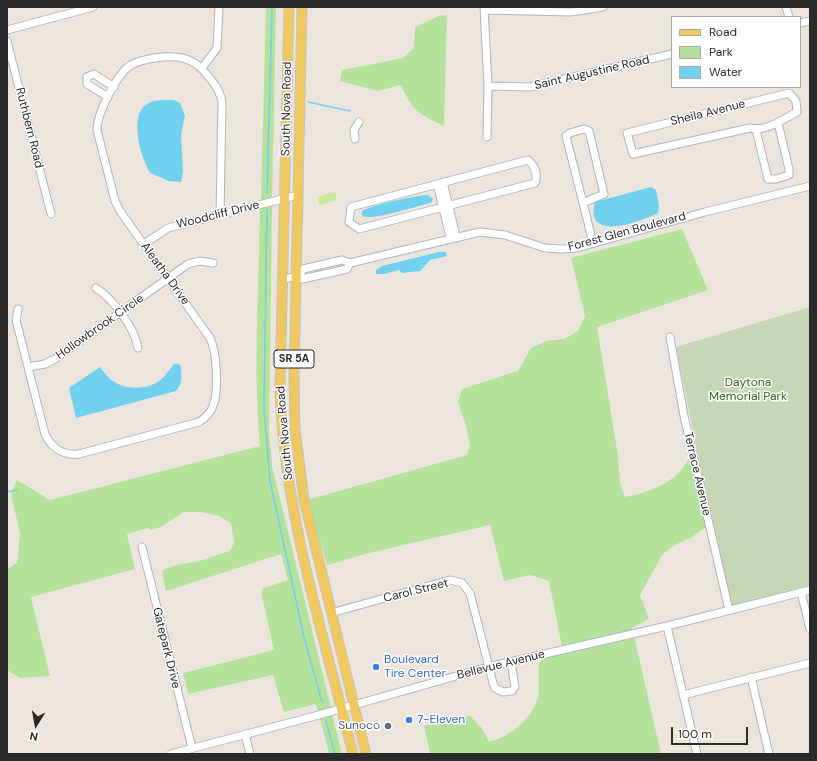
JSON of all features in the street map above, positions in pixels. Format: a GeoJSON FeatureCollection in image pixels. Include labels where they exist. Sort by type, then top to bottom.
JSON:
{"type":"FeatureCollection","features":[{"type":"Feature","properties":{"kind":"main road","name":"South Nova Road"},"geometry":{"type":"LineString","coordinates":[[289,7],[280,385],[283,430],[288,480],[296,525],[342,708]]}},
{"type":"Feature","properties":{"kind":"main road","name":"South Nova Road"},"geometry":{"type":"LineString","coordinates":[[302,7],[298,195],[298,276],[294,378],[295,429],[306,508],[354,705]]}},
{"type":"Feature","properties":{"kind":"main road","name":"SR 5A"},"geometry":{"type":"LineString","coordinates":[[354,705],[366,754]]}},
{"type":"Feature","properties":{"kind":"main road","name":"SR 5A"},"geometry":{"type":"LineString","coordinates":[[342,708],[353,754]]}},
{"type":"Feature","properties":{"kind":"street"},"geometry":{"type":"LineString","coordinates":[[7,30],[64,11],[93,7]]}},
{"type":"Feature","properties":{"kind":"street"},"geometry":{"type":"LineString","coordinates":[[202,68],[217,48],[220,7]]}},
{"type":"Feature","properties":{"kind":"street"},"geometry":{"type":"LineString","coordinates":[[487,137],[488,86],[484,8],[571,12],[603,7]]}},
{"type":"Feature","properties":{"kind":"street","name":"Ruthbern Road"},"geometry":{"type":"LineString","coordinates":[[7,41],[51,214]]}},
{"type":"Feature","properties":{"kind":"street","name":"Saint Augustine Road"},"geometry":{"type":"LineString","coordinates":[[488,86],[530,87],[671,54]]}},
{"type":"Feature","properties":{"kind":"street","name":"Aleatha Drive"},"geometry":{"type":"LineString","coordinates":[[18,309],[16,320],[48,439],[57,449],[66,453],[79,454],[194,424],[202,420],[212,409],[215,401],[215,350],[210,338],[126,220],[115,201],[97,124],[100,112],[108,97],[128,67],[139,61],[180,56],[192,60],[202,68],[215,84],[221,98],[220,214]]}},
{"type":"Feature","properties":{"kind":"street"},"geometry":{"type":"LineString","coordinates":[[288,68],[300,69]]}},
{"type":"Feature","properties":{"kind":"street"},"geometry":{"type":"LineString","coordinates":[[108,97],[87,84],[87,77],[94,74],[114,87]]}},
{"type":"Feature","properties":{"kind":"street","name":"Sheila Avenue"},"geometry":{"type":"LineString","coordinates":[[789,93],[796,101],[797,112],[778,123],[756,130],[750,128],[633,154],[628,133],[789,93]]}},
{"type":"Feature","properties":{"kind":"street"},"geometry":{"type":"LineString","coordinates":[[355,139],[354,130],[359,122]]}},
{"type":"Feature","properties":{"kind":"street"},"geometry":{"type":"LineString","coordinates":[[756,130],[765,173],[768,179],[780,179],[789,175],[789,168],[778,123]]}},
{"type":"Feature","properties":{"kind":"street"},"geometry":{"type":"LineString","coordinates":[[583,203],[604,194],[589,131],[584,129],[570,133],[566,136],[593,243]]}},
{"type":"Feature","properties":{"kind":"street"},"geometry":{"type":"LineString","coordinates":[[528,160],[534,165],[536,172],[534,184],[446,207],[359,229],[349,222],[351,207],[528,160]]}},
{"type":"Feature","properties":{"kind":"street"},"geometry":{"type":"LineString","coordinates":[[780,179],[783,192]]}},
{"type":"Feature","properties":{"kind":"street"},"geometry":{"type":"LineString","coordinates":[[440,183],[446,207],[455,232],[453,237]]}},
{"type":"Feature","properties":{"kind":"street","name":"Forest Glen Boulevard"},"geometry":{"type":"LineString","coordinates":[[298,276],[302,278],[347,269],[350,263],[453,237],[480,232],[498,234],[545,248],[562,249],[593,243],[810,186]]}},
{"type":"Feature","properties":{"kind":"street","name":"Woodcliff Drive"},"geometry":{"type":"LineString","coordinates":[[144,244],[168,228],[298,195]]}},
{"type":"Feature","properties":{"kind":"street","name":"Hollowbrook Circle"},"geometry":{"type":"LineString","coordinates":[[28,367],[50,362],[168,278],[194,262],[214,263]]}},
{"type":"Feature","properties":{"kind":"street"},"geometry":{"type":"LineString","coordinates":[[282,280],[298,276]]}},
{"type":"Feature","properties":{"kind":"street"},"geometry":{"type":"LineString","coordinates":[[96,288],[107,295],[120,313],[136,338],[138,348]]}},
{"type":"Feature","properties":{"kind":"street","name":"Terrace Avenue"},"geometry":{"type":"LineString","coordinates":[[670,337],[684,416],[729,610]]}},
{"type":"Feature","properties":{"kind":"street"},"geometry":{"type":"LineString","coordinates":[[283,430],[295,429]]}},
{"type":"Feature","properties":{"kind":"street","name":"Gatepark Drive"},"geometry":{"type":"LineString","coordinates":[[142,547],[192,748]]}},
{"type":"Feature","properties":{"kind":"street","name":"Carol Street"},"geometry":{"type":"LineString","coordinates":[[331,613],[450,580],[462,584],[470,593],[488,667],[496,688],[507,692],[512,691],[515,687],[511,662]]}},
{"type":"Feature","properties":{"kind":"street","name":"Bellevue Avenue"},"geometry":{"type":"LineString","coordinates":[[171,754],[488,667],[666,626],[810,590]]}},
{"type":"Feature","properties":{"kind":"street"},"geometry":{"type":"LineString","coordinates":[[801,592],[810,629]]}},
{"type":"Feature","properties":{"kind":"street"},"geometry":{"type":"LineString","coordinates":[[666,626],[697,754]]}},
{"type":"Feature","properties":{"kind":"street"},"geometry":{"type":"LineString","coordinates":[[683,695],[810,663]]}},
{"type":"Feature","properties":{"kind":"street"},"geometry":{"type":"LineString","coordinates":[[751,677],[770,754]]}},
{"type":"Feature","properties":{"kind":"street"},"geometry":{"type":"LineString","coordinates":[[245,734],[250,754]]}},
{"type":"Feature","properties":{"kind":"green space"},"geometry":{"type":"Polygon","coordinates":[[[266,7],[276,7],[272,198],[261,201],[266,7]]]}},
{"type":"Feature","properties":{"kind":"green space"},"geometry":{"type":"Polygon","coordinates":[[[447,15],[444,126],[423,115],[413,107],[401,85],[378,91],[340,81],[342,70],[403,58],[414,48],[415,27],[439,16],[447,15]]]}},
{"type":"Feature","properties":{"kind":"green space"},"geometry":{"type":"Polygon","coordinates":[[[335,192],[337,200],[319,205],[317,197],[335,192]]]}},
{"type":"Feature","properties":{"kind":"green space"},"geometry":{"type":"Polygon","coordinates":[[[272,204],[269,431],[272,466],[331,708],[318,712],[316,704],[284,712],[273,675],[188,694],[183,673],[274,650],[262,596],[262,589],[288,580],[281,554],[166,591],[162,571],[172,566],[203,560],[230,551],[234,543],[231,523],[219,516],[201,512],[184,512],[161,527],[150,530],[148,528],[127,534],[135,569],[31,597],[50,676],[20,678],[7,670],[7,569],[17,563],[20,534],[11,493],[17,480],[50,500],[260,446],[257,387],[257,327],[260,207],[272,204]]]}},
{"type":"Feature","properties":{"kind":"green space"},"geometry":{"type":"Polygon","coordinates":[[[682,229],[708,290],[597,327],[618,456],[620,483],[625,497],[644,492],[664,484],[680,471],[690,454],[707,526],[692,537],[673,546],[662,555],[640,595],[649,619],[632,628],[632,631],[562,647],[549,581],[531,575],[504,581],[490,525],[369,553],[327,565],[307,500],[467,455],[470,446],[466,426],[458,402],[462,389],[518,371],[531,348],[546,341],[564,339],[578,331],[585,316],[571,258],[682,229]]]}},
{"type":"Feature","properties":{"kind":"green space","name":"Daytona Memorial Park"},"geometry":{"type":"Polygon","coordinates":[[[810,307],[810,585],[732,606],[712,523],[676,347],[810,307]]]}},
{"type":"Feature","properties":{"kind":"green space"},"geometry":{"type":"Polygon","coordinates":[[[634,636],[661,754],[430,754],[424,726],[452,717],[470,716],[481,727],[489,742],[497,739],[506,735],[522,724],[533,708],[539,691],[539,663],[544,657],[634,636]]]}},
{"type":"Feature","properties":{"kind":"green space"},"geometry":{"type":"Polygon","coordinates":[[[332,714],[342,754],[329,754],[320,718],[332,714]]]}},
{"type":"Feature","properties":{"kind":"water"},"geometry":{"type":"Polygon","coordinates":[[[174,100],[180,103],[185,116],[181,135],[183,172],[181,182],[169,181],[150,173],[140,147],[137,127],[141,110],[147,104],[153,101],[174,100]]]}},
{"type":"Feature","properties":{"kind":"water"},"geometry":{"type":"Polygon","coordinates":[[[651,187],[656,190],[659,205],[658,213],[639,221],[616,226],[605,226],[598,222],[594,215],[595,202],[651,187]]]}},
{"type":"Feature","properties":{"kind":"water"},"geometry":{"type":"Polygon","coordinates":[[[428,195],[433,199],[431,203],[385,215],[368,217],[362,216],[362,211],[368,208],[385,203],[428,195]]]}},
{"type":"Feature","properties":{"kind":"water"},"geometry":{"type":"Polygon","coordinates":[[[439,252],[446,252],[447,256],[430,260],[420,271],[402,273],[399,270],[384,274],[376,274],[376,270],[382,266],[439,252]]]}},
{"type":"Feature","properties":{"kind":"water"},"geometry":{"type":"Polygon","coordinates":[[[174,364],[181,366],[181,382],[176,391],[76,418],[69,388],[100,367],[109,378],[118,384],[136,388],[148,386],[159,381],[174,364]]]}},
{"type":"Feature","properties":{"kind":"waterway"},"geometry":{"type":"LineString","coordinates":[[267,194],[272,7]]}},
{"type":"Feature","properties":{"kind":"waterway"},"geometry":{"type":"LineString","coordinates":[[308,102],[350,111]]}},
{"type":"Feature","properties":{"kind":"waterway"},"geometry":{"type":"LineString","coordinates":[[267,209],[264,408],[270,481],[304,637],[322,702]]}},
{"type":"Feature","properties":{"kind":"waterway"},"geometry":{"type":"LineString","coordinates":[[7,492],[17,490]]}},
{"type":"Feature","properties":{"kind":"waterway"},"geometry":{"type":"LineString","coordinates":[[326,721],[335,754]]}},
{"type":"Feature","properties":{"kind":"place","name":"Boulevard Tire Center"},"geometry":{"type":"Point","coordinates":[376,667]}},
{"type":"Feature","properties":{"kind":"place","name":"7-Eleven"},"geometry":{"type":"Point","coordinates":[409,720]}},
{"type":"Feature","properties":{"kind":"place","name":"Sunoco"},"geometry":{"type":"Point","coordinates":[388,726]}}]}
